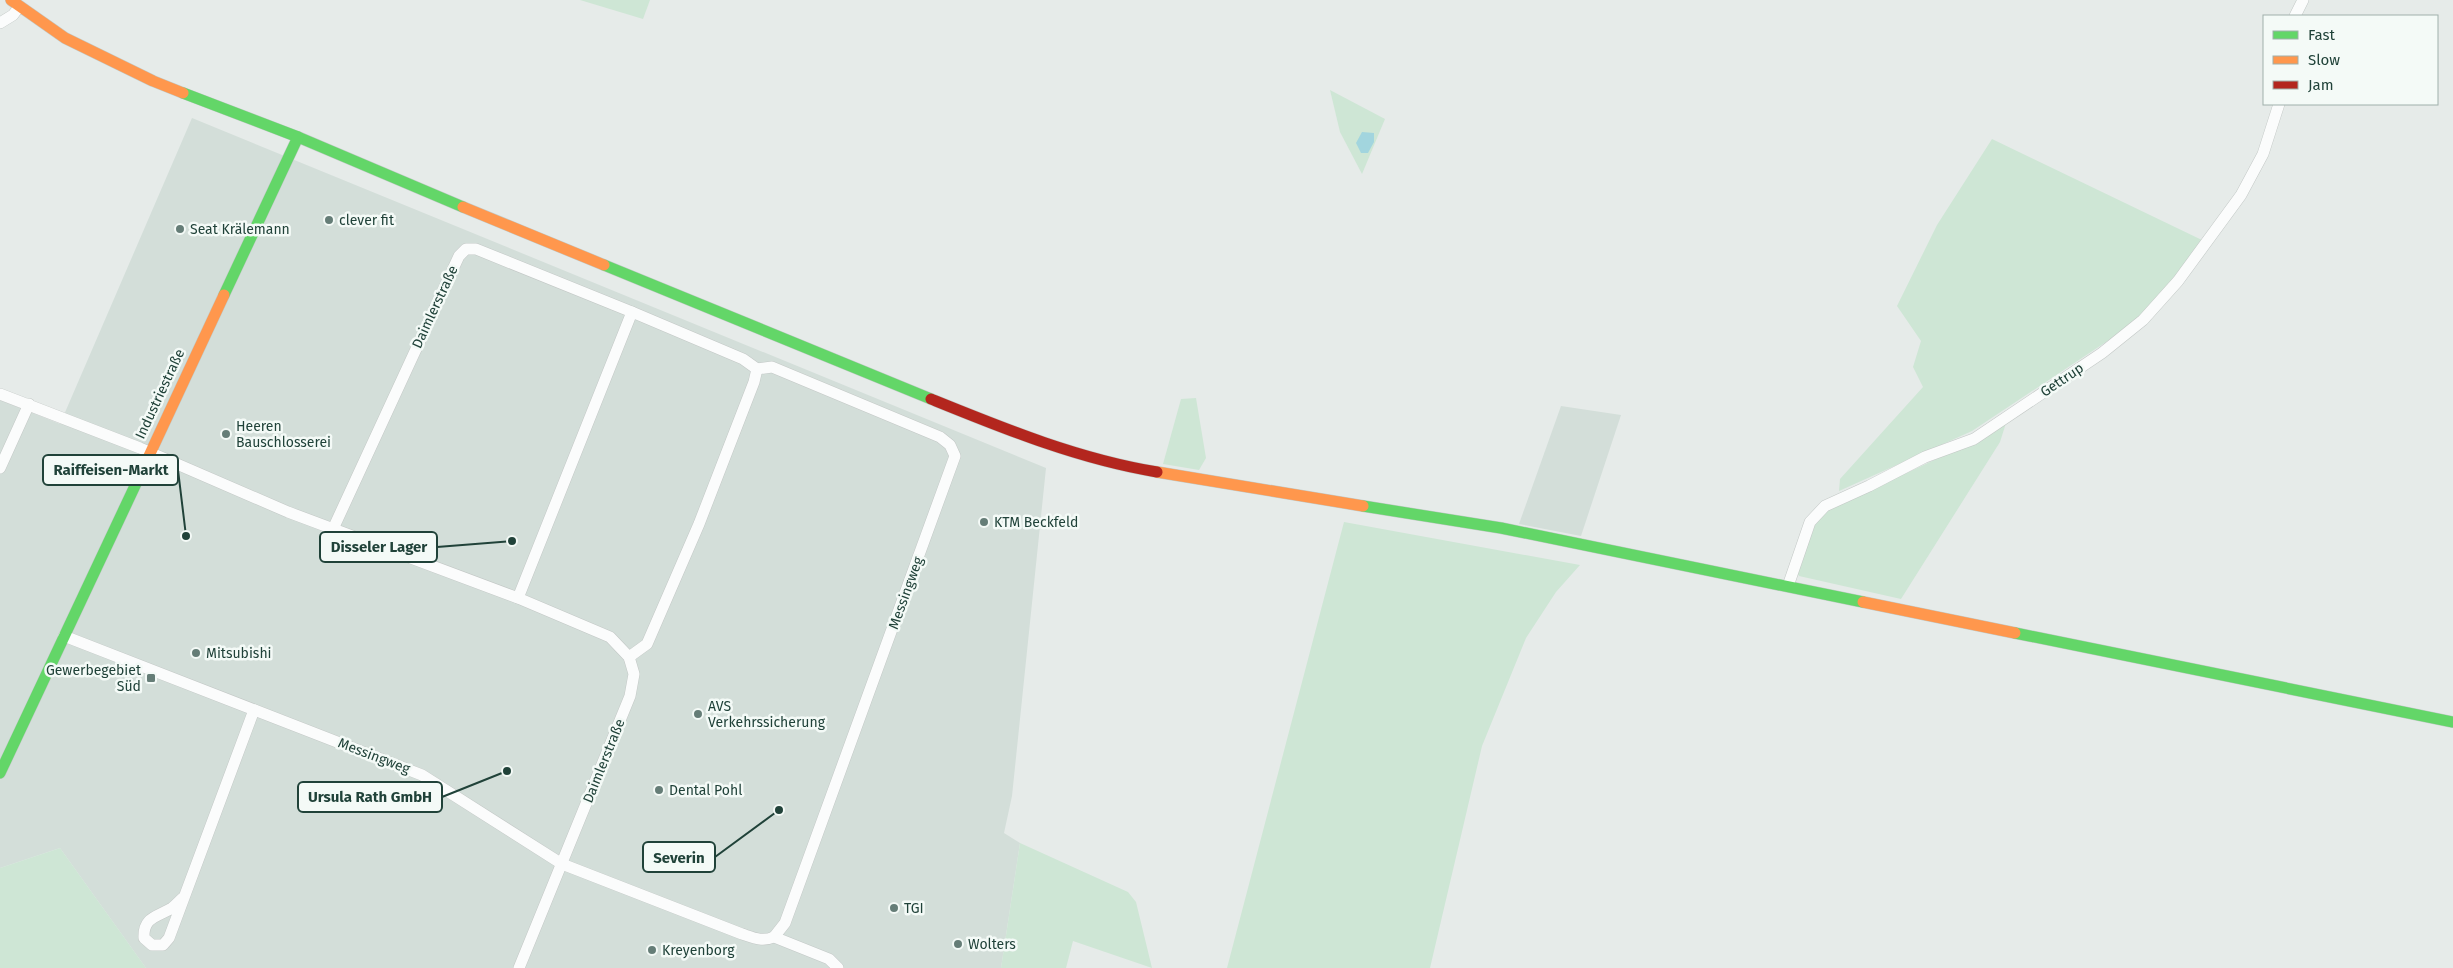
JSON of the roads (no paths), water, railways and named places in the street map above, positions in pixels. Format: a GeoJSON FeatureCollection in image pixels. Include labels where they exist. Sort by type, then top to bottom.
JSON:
{"type":"FeatureCollection","features":[{"type":"Feature","properties":{"kind":"main road"},"geometry":{"type":"LineString","coordinates":[[15,3],[66,38],[109,61],[166,86],[298,137],[495,220],[993,424],[1074,453],[1156,472],[1501,528],[2453,722]]}},
{"type":"Feature","properties":{"kind":"main road","name":"Industriestraße"},"geometry":{"type":"LineString","coordinates":[[0,773],[298,137]]}},
{"type":"Feature","properties":{"kind":"street"},"geometry":{"type":"LineString","coordinates":[[2296,15],[2303,0]]}},
{"type":"Feature","properties":{"kind":"street"},"geometry":{"type":"LineString","coordinates":[[0,23],[13,15],[15,3]]}},
{"type":"Feature","properties":{"kind":"street","name":"Gettrup"},"geometry":{"type":"LineString","coordinates":[[1788,586],[1810,522],[1825,506],[1925,457],[1974,439],[2102,353],[2143,320],[2178,281],[2242,195],[2263,154],[2279,105]]}},
{"type":"Feature","properties":{"kind":"street","name":"Daimlerstraße"},"geometry":{"type":"LineString","coordinates":[[333,529],[459,256],[464,251],[476,249],[632,312],[743,359],[756,369]]}},
{"type":"Feature","properties":{"kind":"street"},"geometry":{"type":"LineString","coordinates":[[518,598],[632,312]]}},
{"type":"Feature","properties":{"kind":"street","name":"Messingweg"},"geometry":{"type":"LineString","coordinates":[[64,636],[422,775],[562,864],[742,934],[759,940],[767,940],[774,937],[785,923],[955,456],[950,445],[940,437],[772,367],[756,369]]}},
{"type":"Feature","properties":{"kind":"street"},"geometry":{"type":"LineString","coordinates":[[0,394],[150,452],[212,480],[333,529],[518,598],[610,637],[629,657],[647,644],[698,524],[754,382],[756,369]]}},
{"type":"Feature","properties":{"kind":"street"},"geometry":{"type":"LineString","coordinates":[[0,468],[29,404]]}},
{"type":"Feature","properties":{"kind":"street","name":"Daimlerstraße"},"geometry":{"type":"LineString","coordinates":[[562,864],[630,696],[634,674],[629,657]]}},
{"type":"Feature","properties":{"kind":"street"},"geometry":{"type":"LineString","coordinates":[[184,897],[254,710]]}},
{"type":"Feature","properties":{"kind":"street"},"geometry":{"type":"LineString","coordinates":[[519,968],[562,864]]}},
{"type":"Feature","properties":{"kind":"street","name":"Messingweg"},"geometry":{"type":"LineString","coordinates":[[774,937],[829,959],[838,968]]}},
{"type":"Feature","properties":{"kind":"water"},"geometry":{"type":"Polygon","coordinates":[[[1362,132],[1374,133],[1374,142],[1368,153],[1361,153],[1356,143],[1362,132]]]}},
{"type":"Feature","properties":{"kind":"place","name":"clever fit"},"geometry":{"type":"Point","coordinates":[329,220]}},
{"type":"Feature","properties":{"kind":"place","name":"Seat Krälemann"},"geometry":{"type":"Point","coordinates":[180,229]}},
{"type":"Feature","properties":{"kind":"place","name":"Heeren Bauschlosserei"},"geometry":{"type":"Point","coordinates":[226,434]}},
{"type":"Feature","properties":{"kind":"place","name":"KTM Beckfeld"},"geometry":{"type":"Point","coordinates":[984,522]}},
{"type":"Feature","properties":{"kind":"place","name":"Raiffeisen-Markt"},"geometry":{"type":"Point","coordinates":[186,536]}},
{"type":"Feature","properties":{"kind":"place","name":"Disseler Lager"},"geometry":{"type":"Point","coordinates":[512,541]}},
{"type":"Feature","properties":{"kind":"place","name":"Mitsubishi"},"geometry":{"type":"Point","coordinates":[196,653]}},
{"type":"Feature","properties":{"kind":"place","name":"Gewerbegebiet Süd"},"geometry":{"type":"Point","coordinates":[151,678]}},
{"type":"Feature","properties":{"kind":"place","name":"AVS Verkehrssicherung"},"geometry":{"type":"Point","coordinates":[698,714]}},
{"type":"Feature","properties":{"kind":"place","name":"Ursula Rath GmbH"},"geometry":{"type":"Point","coordinates":[507,771]}},
{"type":"Feature","properties":{"kind":"place","name":"Dental Pohl"},"geometry":{"type":"Point","coordinates":[659,790]}},
{"type":"Feature","properties":{"kind":"place","name":"Severin"},"geometry":{"type":"Point","coordinates":[779,810]}},
{"type":"Feature","properties":{"kind":"place","name":"TGI"},"geometry":{"type":"Point","coordinates":[894,908]}},
{"type":"Feature","properties":{"kind":"place","name":"Wolters"},"geometry":{"type":"Point","coordinates":[958,944]}},
{"type":"Feature","properties":{"kind":"place","name":"Kreyenborg"},"geometry":{"type":"Point","coordinates":[652,950]}}]}
